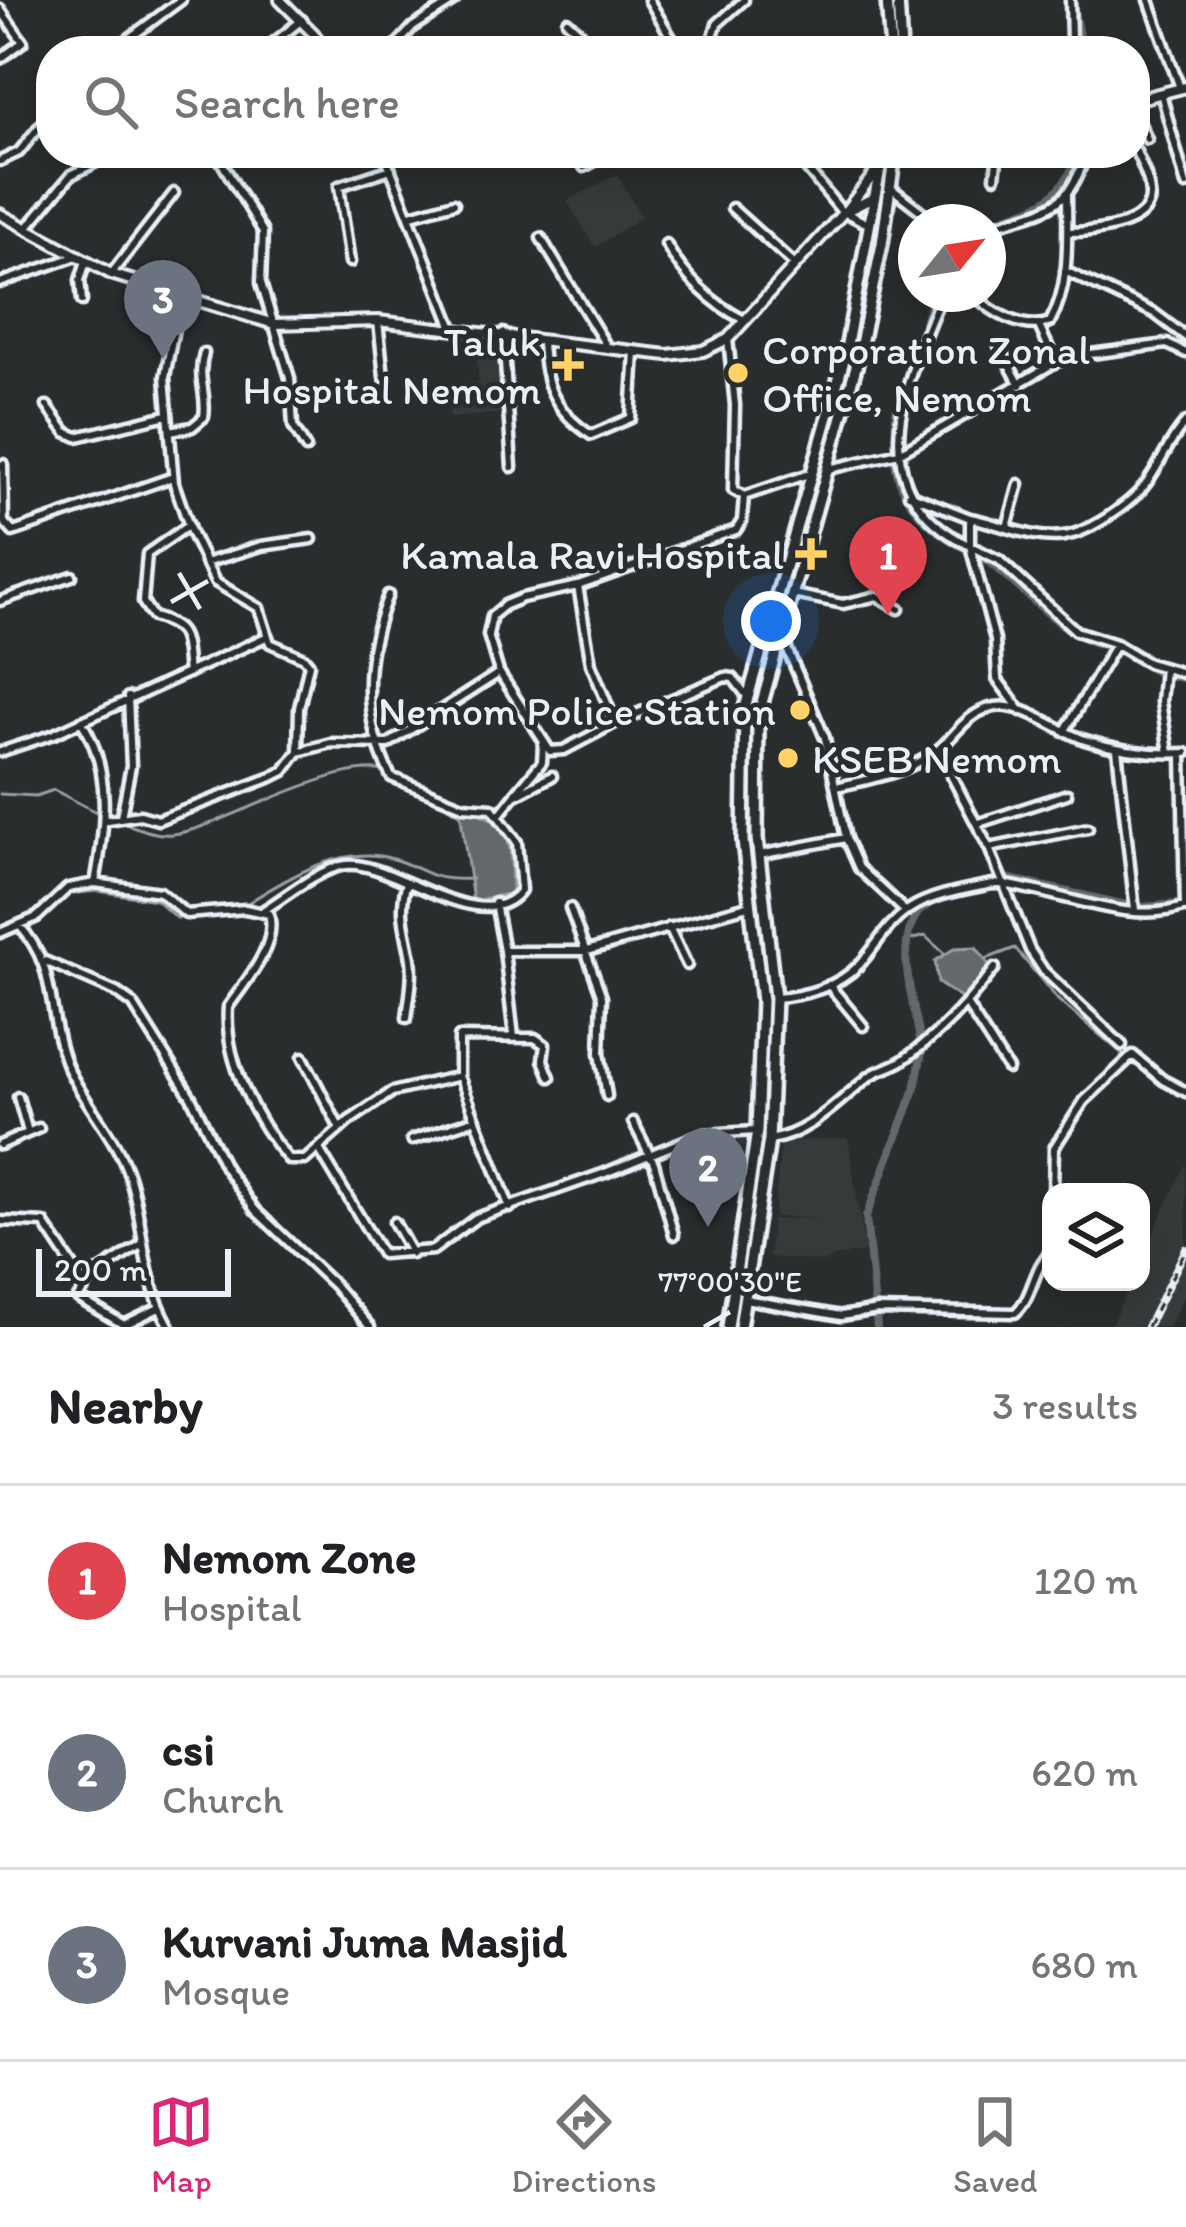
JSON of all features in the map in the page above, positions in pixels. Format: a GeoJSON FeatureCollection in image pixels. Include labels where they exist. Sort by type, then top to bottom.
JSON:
{"type":"FeatureCollection","features":[{"type":"Feature","properties":{"kind":"main road"},"geometry":{"type":"LineString","coordinates":[[887,0],[890,36]]}},
{"type":"Feature","properties":{"kind":"main road"},"geometry":{"type":"LineString","coordinates":[[898,0],[900,36]]}},
{"type":"Feature","properties":{"kind":"main road"},"geometry":{"type":"LineString","coordinates":[[740,1327],[770,1140],[775,998],[759,855],[758,717],[853,322],[880,168]]}},
{"type":"Feature","properties":{"kind":"main road"},"geometry":{"type":"LineString","coordinates":[[728,1327],[757,1131],[762,1001],[742,806],[747,696],[793,594],[828,469],[857,363],[894,168]]}},
{"type":"Feature","properties":{"kind":"main road"},"geometry":{"type":"LineString","coordinates":[[875,197],[890,193]]}},
{"type":"Feature","properties":{"kind":"street"},"geometry":{"type":"LineString","coordinates":[[132,36],[181,0]]}},
{"type":"Feature","properties":{"kind":"street"},"geometry":{"type":"LineString","coordinates":[[280,0],[314,36]]}},
{"type":"Feature","properties":{"kind":"street"},"geometry":{"type":"LineString","coordinates":[[405,36],[455,0]]}},
{"type":"Feature","properties":{"kind":"street"},"geometry":{"type":"LineString","coordinates":[[649,0],[672,36]]}},
{"type":"Feature","properties":{"kind":"street"},"geometry":{"type":"LineString","coordinates":[[730,0],[741,3]]}},
{"type":"Feature","properties":{"kind":"street"},"geometry":{"type":"LineString","coordinates":[[1070,0],[1072,36]]}},
{"type":"Feature","properties":{"kind":"street"},"geometry":{"type":"LineString","coordinates":[[1149,0],[1183,88],[1150,96]]}},
{"type":"Feature","properties":{"kind":"street"},"geometry":{"type":"LineString","coordinates":[[713,36],[718,24],[741,3]]}},
{"type":"Feature","properties":{"kind":"street"},"geometry":{"type":"LineString","coordinates":[[0,9],[23,42],[0,59]]}},
{"type":"Feature","properties":{"kind":"street"},"geometry":{"type":"LineString","coordinates":[[282,36],[302,20]]}},
{"type":"Feature","properties":{"kind":"street"},"geometry":{"type":"LineString","coordinates":[[567,20],[584,36]]}},
{"type":"Feature","properties":{"kind":"street"},"geometry":{"type":"LineString","coordinates":[[1161,93],[1186,185]]}},
{"type":"Feature","properties":{"kind":"street"},"geometry":{"type":"LineString","coordinates":[[0,160],[19,152],[36,132]]}},
{"type":"Feature","properties":{"kind":"street"},"geometry":{"type":"LineString","coordinates":[[26,229],[58,187],[83,168]]}},
{"type":"Feature","properties":{"kind":"street"},"geometry":{"type":"LineString","coordinates":[[225,168],[263,232],[261,283],[290,378],[293,426],[306,448]]}},
{"type":"Feature","properties":{"kind":"street"},"geometry":{"type":"LineString","coordinates":[[806,168],[844,213],[871,226]]}},
{"type":"Feature","properties":{"kind":"street"},"geometry":{"type":"LineString","coordinates":[[0,214],[111,274],[274,323],[378,321],[667,355],[703,351],[728,339],[863,193],[877,168]]}},
{"type":"Feature","properties":{"kind":"street"},"geometry":{"type":"LineString","coordinates":[[995,176],[996,168]]}},
{"type":"Feature","properties":{"kind":"street"},"geometry":{"type":"LineString","coordinates":[[998,312],[1039,326],[1049,322],[1061,304],[1067,195],[1079,168]]}},
{"type":"Feature","properties":{"kind":"street"},"geometry":{"type":"LineString","coordinates":[[1067,232],[1094,232],[1143,213],[1150,202],[1150,189],[1142,168]]}},
{"type":"Feature","properties":{"kind":"street"},"geometry":{"type":"LineString","coordinates":[[350,262],[339,186],[391,169],[453,329]]}},
{"type":"Feature","properties":{"kind":"street"},"geometry":{"type":"LineString","coordinates":[[111,274],[174,193]]}},
{"type":"Feature","properties":{"kind":"street"},"geometry":{"type":"LineString","coordinates":[[890,193],[907,204]]}},
{"type":"Feature","properties":{"kind":"street"},"geometry":{"type":"LineString","coordinates":[[1006,223],[1045,211],[1067,195]]}},
{"type":"Feature","properties":{"kind":"street"},"geometry":{"type":"LineString","coordinates":[[844,213],[875,197]]}},
{"type":"Feature","properties":{"kind":"street"},"geometry":{"type":"LineString","coordinates":[[411,215],[454,203]]}},
{"type":"Feature","properties":{"kind":"street"},"geometry":{"type":"LineString","coordinates":[[732,208],[795,265]]}},
{"type":"Feature","properties":{"kind":"street"},"geometry":{"type":"LineString","coordinates":[[541,238],[607,347]]}},
{"type":"Feature","properties":{"kind":"street"},"geometry":{"type":"LineString","coordinates":[[665,244],[686,275],[724,310],[744,320]]}},
{"type":"Feature","properties":{"kind":"street"},"geometry":{"type":"LineString","coordinates":[[0,283],[81,258]]}},
{"type":"Feature","properties":{"kind":"street"},"geometry":{"type":"LineString","coordinates":[[81,258],[82,301]]}},
{"type":"Feature","properties":{"kind":"street"},"geometry":{"type":"LineString","coordinates":[[1066,271],[1154,313],[1186,337]]}},
{"type":"Feature","properties":{"kind":"street"},"geometry":{"type":"LineString","coordinates":[[106,820],[140,815],[158,820],[191,810],[284,771],[298,752],[299,708],[309,664],[270,643],[260,608],[215,582],[188,526],[173,477],[165,377],[180,296]]}},
{"type":"Feature","properties":{"kind":"street"},"geometry":{"type":"LineString","coordinates":[[935,312],[904,404],[899,453],[909,494],[928,521],[999,560],[1076,631],[1186,674]]}},
{"type":"Feature","properties":{"kind":"street"},"geometry":{"type":"LineString","coordinates":[[378,321],[385,377]]}},
{"type":"Feature","properties":{"kind":"street"},"geometry":{"type":"LineString","coordinates":[[1039,326],[1056,362]]}},
{"type":"Feature","properties":{"kind":"street"},"geometry":{"type":"LineString","coordinates":[[503,333],[512,467]]}},
{"type":"Feature","properties":{"kind":"street"},"geometry":{"type":"LineString","coordinates":[[728,339],[735,404],[733,490],[744,496],[813,473]]}},
{"type":"Feature","properties":{"kind":"street"},"geometry":{"type":"LineString","coordinates":[[542,340],[544,379],[569,421],[591,435],[631,418],[635,351]]}},
{"type":"Feature","properties":{"kind":"street"},"geometry":{"type":"LineString","coordinates":[[828,469],[899,453],[1056,362],[1167,344],[1186,353]]}},
{"type":"Feature","properties":{"kind":"street"},"geometry":{"type":"LineString","coordinates":[[999,346],[1020,385]]}},
{"type":"Feature","properties":{"kind":"street"},"geometry":{"type":"LineString","coordinates":[[168,431],[192,428],[204,417],[205,400],[198,379],[203,353]]}},
{"type":"Feature","properties":{"kind":"street"},"geometry":{"type":"LineString","coordinates":[[47,406],[66,432],[77,437],[167,415]]}},
{"type":"Feature","properties":{"kind":"street"},"geometry":{"type":"LineString","coordinates":[[909,494],[1007,528],[1066,536],[1111,514],[1146,484],[1162,452],[1186,422]]}},
{"type":"Feature","properties":{"kind":"street"},"geometry":{"type":"LineString","coordinates":[[3,464],[4,522],[13,532],[173,477]]}},
{"type":"Feature","properties":{"kind":"street"},"geometry":{"type":"LineString","coordinates":[[1007,528],[1019,484]]}},
{"type":"Feature","properties":{"kind":"street"},"geometry":{"type":"LineString","coordinates":[[744,496],[742,521],[736,530],[578,586],[505,605],[492,616],[488,635],[500,672],[550,751],[564,750],[615,723],[730,676],[747,696]]}},
{"type":"Feature","properties":{"kind":"street"},"geometry":{"type":"LineString","coordinates":[[970,518],[970,545],[995,640],[998,679],[1022,711]]}},
{"type":"Feature","properties":{"kind":"street"},"geometry":{"type":"LineString","coordinates":[[188,526],[147,554],[143,590],[146,611],[182,631],[188,674]]}},
{"type":"Feature","properties":{"kind":"street"},"geometry":{"type":"LineString","coordinates":[[204,564],[261,546],[313,539]]}},
{"type":"Feature","properties":{"kind":"street"},"geometry":{"type":"LineString","coordinates":[[0,601],[72,577]]}},
{"type":"Feature","properties":{"kind":"street"},"geometry":{"type":"LineString","coordinates":[[578,586],[591,664],[615,723]]}},
{"type":"Feature","properties":{"kind":"street"},"geometry":{"type":"LineString","coordinates":[[793,594],[843,604],[877,596],[899,609]]}},
{"type":"Feature","properties":{"kind":"street"},"geometry":{"type":"LineString","coordinates":[[0,933],[37,917],[68,888],[95,883],[160,892],[186,914],[264,910],[346,865],[369,868],[473,906],[518,896],[517,842],[499,815],[492,808],[463,806],[391,777],[375,745],[368,694],[380,616],[388,595]]}},
{"type":"Feature","properties":{"kind":"street"},"geometry":{"type":"LineString","coordinates":[[775,631],[825,738],[846,838],[859,868],[906,912]]}},
{"type":"Feature","properties":{"kind":"street"},"geometry":{"type":"LineString","coordinates":[[0,752],[82,721],[267,637]]}},
{"type":"Feature","properties":{"kind":"street"},"geometry":{"type":"LineString","coordinates":[[1064,732],[1115,644]]}},
{"type":"Feature","properties":{"kind":"street"},"geometry":{"type":"LineString","coordinates":[[1164,668],[1161,702],[1169,754]]}},
{"type":"Feature","properties":{"kind":"street"},"geometry":{"type":"LineString","coordinates":[[298,752],[331,743],[388,744],[500,672]]}},
{"type":"Feature","properties":{"kind":"street"},"geometry":{"type":"LineString","coordinates":[[122,817],[131,766],[128,697]]}},
{"type":"Feature","properties":{"kind":"street"},"geometry":{"type":"LineString","coordinates":[[775,998],[829,985],[857,967],[874,941],[906,912],[940,897],[1002,884],[1108,909],[1185,906],[1184,753],[1117,749],[1064,732],[1011,707],[990,708],[964,722],[938,750],[883,777],[836,787]]}},
{"type":"Feature","properties":{"kind":"street"},"geometry":{"type":"LineString","coordinates":[[82,721],[94,745],[106,820],[95,883]]}},
{"type":"Feature","properties":{"kind":"street"},"geometry":{"type":"LineString","coordinates":[[499,815],[542,762],[543,745]]}},
{"type":"Feature","properties":{"kind":"street"},"geometry":{"type":"LineString","coordinates":[[1117,749],[1135,910]]}},
{"type":"Feature","properties":{"kind":"street"},"geometry":{"type":"LineString","coordinates":[[938,750],[978,824],[1030,950],[1044,971],[1122,1045]]}},
{"type":"Feature","properties":{"kind":"street"},"geometry":{"type":"LineString","coordinates":[[514,796],[552,776]]}},
{"type":"Feature","properties":{"kind":"street"},"geometry":{"type":"LineString","coordinates":[[978,824],[1067,794]]}},
{"type":"Feature","properties":{"kind":"street"},"geometry":{"type":"LineString","coordinates":[[989,848],[1088,829]]}},
{"type":"Feature","properties":{"kind":"street"},"geometry":{"type":"LineString","coordinates":[[759,855],[846,838]]}},
{"type":"Feature","properties":{"kind":"street"},"geometry":{"type":"LineString","coordinates":[[407,882],[401,903],[401,926],[411,960],[407,1018]]}},
{"type":"Feature","properties":{"kind":"street"},"geometry":{"type":"LineString","coordinates":[[495,903],[514,1038]]}},
{"type":"Feature","properties":{"kind":"street"},"geometry":{"type":"LineString","coordinates":[[505,951],[587,951],[751,905]]}},
{"type":"Feature","properties":{"kind":"street"},"geometry":{"type":"LineString","coordinates":[[571,908],[602,997],[600,1053],[607,1096]]}},
{"type":"Feature","properties":{"kind":"street"},"geometry":{"type":"LineString","coordinates":[[264,910],[272,921],[271,937],[250,981],[228,1007],[228,1035],[250,1102],[272,1139],[293,1162],[304,1160],[392,1092],[459,1076]]}},
{"type":"Feature","properties":{"kind":"street"},"geometry":{"type":"LineString","coordinates":[[19,926],[45,961],[64,1059],[128,1171],[144,1266],[170,1327]]}},
{"type":"Feature","properties":{"kind":"street"},"geometry":{"type":"LineString","coordinates":[[669,927],[686,965]]}},
{"type":"Feature","properties":{"kind":"street"},"geometry":{"type":"LineString","coordinates":[[45,961],[133,1004],[191,1097],[225,1167],[255,1210],[334,1285],[370,1327]]}},
{"type":"Feature","properties":{"kind":"street"},"geometry":{"type":"LineString","coordinates":[[770,1140],[786,1138],[839,1104],[874,1073],[901,1062],[967,1005],[995,968]]}},
{"type":"Feature","properties":{"kind":"street"},"geometry":{"type":"LineString","coordinates":[[829,985],[862,1026]]}},
{"type":"Feature","properties":{"kind":"street"},"geometry":{"type":"LineString","coordinates":[[967,1005],[1008,1069]]}},
{"type":"Feature","properties":{"kind":"street"},"geometry":{"type":"LineString","coordinates":[[510,1208],[459,1076],[459,1037],[535,1038],[545,1045],[543,1060],[550,1077]]}},
{"type":"Feature","properties":{"kind":"street"},"geometry":{"type":"LineString","coordinates":[[1053,1183],[1054,1148],[1084,1101],[1133,1055],[1162,1080],[1186,1092]]}},
{"type":"Feature","properties":{"kind":"street"},"geometry":{"type":"LineString","coordinates":[[303,1057],[340,1129]]}},
{"type":"Feature","properties":{"kind":"street"},"geometry":{"type":"LineString","coordinates":[[18,1096],[28,1132]]}},
{"type":"Feature","properties":{"kind":"street"},"geometry":{"type":"LineString","coordinates":[[412,1140],[476,1119]]}},
{"type":"Feature","properties":{"kind":"street"},"geometry":{"type":"LineString","coordinates":[[633,1122],[651,1156],[674,1235]]}},
{"type":"Feature","properties":{"kind":"street"},"geometry":{"type":"LineString","coordinates":[[0,1145],[40,1128]]}},
{"type":"Feature","properties":{"kind":"street"},"geometry":{"type":"LineString","coordinates":[[318,1148],[382,1254],[412,1254],[433,1250],[476,1218],[700,1135],[757,1131]]}},
{"type":"Feature","properties":{"kind":"street"},"geometry":{"type":"LineString","coordinates":[[0,1221],[44,1223],[85,1285]]}},
{"type":"Feature","properties":{"kind":"street"},"geometry":{"type":"LineString","coordinates":[[394,1222],[412,1254]]}},
{"type":"Feature","properties":{"kind":"street"},"geometry":{"type":"LineString","coordinates":[[142,1244],[93,1275],[78,1298],[124,1325],[159,1308]]}},
{"type":"Feature","properties":{"kind":"street"},"geometry":{"type":"LineString","coordinates":[[745,1299],[841,1316],[878,1310],[1015,1313],[1027,1299],[1042,1262]]}},
{"type":"Feature","properties":{"kind":"shaded area"},"geometry":{"type":"Polygon","coordinates":[[[617,174],[641,217],[595,247],[567,201],[617,174]]]}},
{"type":"Feature","properties":{"kind":"shaded area"},"geometry":{"type":"Polygon","coordinates":[[[494,336],[502,413],[450,418],[445,384],[479,382],[475,338],[494,336]]]}},
{"type":"Feature","properties":{"kind":"shaded area"},"geometry":{"type":"Polygon","coordinates":[[[460,811],[492,819],[507,836],[512,893],[473,901],[460,811]]]}},
{"type":"Feature","properties":{"kind":"shaded area"},"geometry":{"type":"Polygon","coordinates":[[[976,947],[991,967],[964,1000],[938,983],[935,961],[955,948],[976,947]]]}},
{"type":"Feature","properties":{"kind":"shaded area"},"geometry":{"type":"Polygon","coordinates":[[[744,1138],[741,1190],[682,1193],[674,1147],[744,1138]]]}},
{"type":"Feature","properties":{"kind":"shaded area"},"geometry":{"type":"Polygon","coordinates":[[[848,1138],[865,1252],[824,1262],[769,1257],[772,1220],[817,1218],[774,1217],[781,1142],[848,1138]]]}},
{"type":"Feature","properties":{"kind":"shaded area"},"geometry":{"type":"Polygon","coordinates":[[[1186,1163],[1186,1291],[1169,1327],[1110,1327],[1127,1291],[1150,1291],[1150,1241],[1186,1163]]]}},
{"type":"Feature","properties":{"kind":"waterway"},"geometry":{"type":"LineString","coordinates":[[1072,1],[1079,36]]}},
{"type":"Feature","properties":{"kind":"waterway"},"geometry":{"type":"LineString","coordinates":[[1006,217],[1055,193],[1073,168]]}},
{"type":"Feature","properties":{"kind":"waterway"},"geometry":{"type":"LineString","coordinates":[[895,448],[896,412],[928,312]]}},
{"type":"Feature","properties":{"kind":"waterway"},"geometry":{"type":"LineString","coordinates":[[895,459],[903,489],[919,514],[968,550]]}},
{"type":"Feature","properties":{"kind":"waterway"},"geometry":{"type":"LineString","coordinates":[[979,555],[1057,621],[1108,646]]}},
{"type":"Feature","properties":{"kind":"waterway"},"geometry":{"type":"LineString","coordinates":[[1117,650],[1157,672]]}},
{"type":"Feature","properties":{"kind":"waterway"},"geometry":{"type":"LineString","coordinates":[[1167,675],[1186,679]]}},
{"type":"Feature","properties":{"kind":"waterway"},"geometry":{"type":"LineString","coordinates":[[118,821],[173,834],[356,771],[383,770],[405,779]]}},
{"type":"Feature","properties":{"kind":"waterway"},"geometry":{"type":"LineString","coordinates":[[0,794],[36,796],[54,790],[100,814]]}},
{"type":"Feature","properties":{"kind":"waterway"},"geometry":{"type":"LineString","coordinates":[[427,795],[460,814]]}},
{"type":"Feature","properties":{"kind":"waterway"},"geometry":{"type":"LineString","coordinates":[[246,904],[316,866],[355,856],[393,859],[437,877],[472,879]]}},
{"type":"Feature","properties":{"kind":"waterway"},"geometry":{"type":"LineString","coordinates":[[1006,878],[1131,906]]}},
{"type":"Feature","properties":{"kind":"waterway"},"geometry":{"type":"LineString","coordinates":[[956,889],[995,880]]}},
{"type":"Feature","properties":{"kind":"waterway"},"geometry":{"type":"LineString","coordinates":[[27,926],[67,894],[98,891],[156,900],[176,918],[233,914]]}},
{"type":"Feature","properties":{"kind":"waterway"},"geometry":{"type":"LineString","coordinates":[[920,1040],[907,942],[918,913],[942,895]]}},
{"type":"Feature","properties":{"kind":"waterway"},"geometry":{"type":"LineString","coordinates":[[1140,907],[1181,904]]}},
{"type":"Feature","properties":{"kind":"waterway"},"geometry":{"type":"LineString","coordinates":[[2,937],[18,931]]}},
{"type":"Feature","properties":{"kind":"waterway"},"geometry":{"type":"LineString","coordinates":[[910,940],[925,936],[945,954]]}},
{"type":"Feature","properties":{"kind":"waterway"},"geometry":{"type":"LineString","coordinates":[[986,959],[1015,948],[1058,1000],[1124,1055]]}},
{"type":"Feature","properties":{"kind":"waterway"},"geometry":{"type":"LineString","coordinates":[[877,1327],[866,1217],[915,1089],[922,1052]]}},
{"type":"Feature","properties":{"kind":"waterway"},"geometry":{"type":"LineString","coordinates":[[1133,1063],[1186,1097]]}},
{"type":"Feature","properties":{"kind":"railway"},"geometry":{"type":"LineString","coordinates":[[1147,1327],[1186,1249]]}},
{"type":"Feature","properties":{"kind":"place","name":"Kurvani Juma Masjid"},"geometry":{"type":"Point","coordinates":[163,359]}},
{"type":"Feature","properties":{"kind":"place","name":"Taluk Hospital Nemom"},"geometry":{"type":"Point","coordinates":[568,365]}},
{"type":"Feature","properties":{"kind":"place","name":"Corporation Zonal Office, Nemom"},"geometry":{"type":"Point","coordinates":[738,373]}},
{"type":"Feature","properties":{"kind":"place","name":"Kamala Ravi Hospital"},"geometry":{"type":"Point","coordinates":[811,554]}},
{"type":"Feature","properties":{"kind":"place","name":"Nemom Zone"},"geometry":{"type":"Point","coordinates":[888,615]}},
{"type":"Feature","properties":{"kind":"place","name":"Nemom Police Station"},"geometry":{"type":"Point","coordinates":[800,710]}},
{"type":"Feature","properties":{"kind":"place","name":"KSEB Nemom"},"geometry":{"type":"Point","coordinates":[788,758]}},
{"type":"Feature","properties":{"kind":"place","name":"csi"},"geometry":{"type":"Point","coordinates":[708,1227]}}]}
